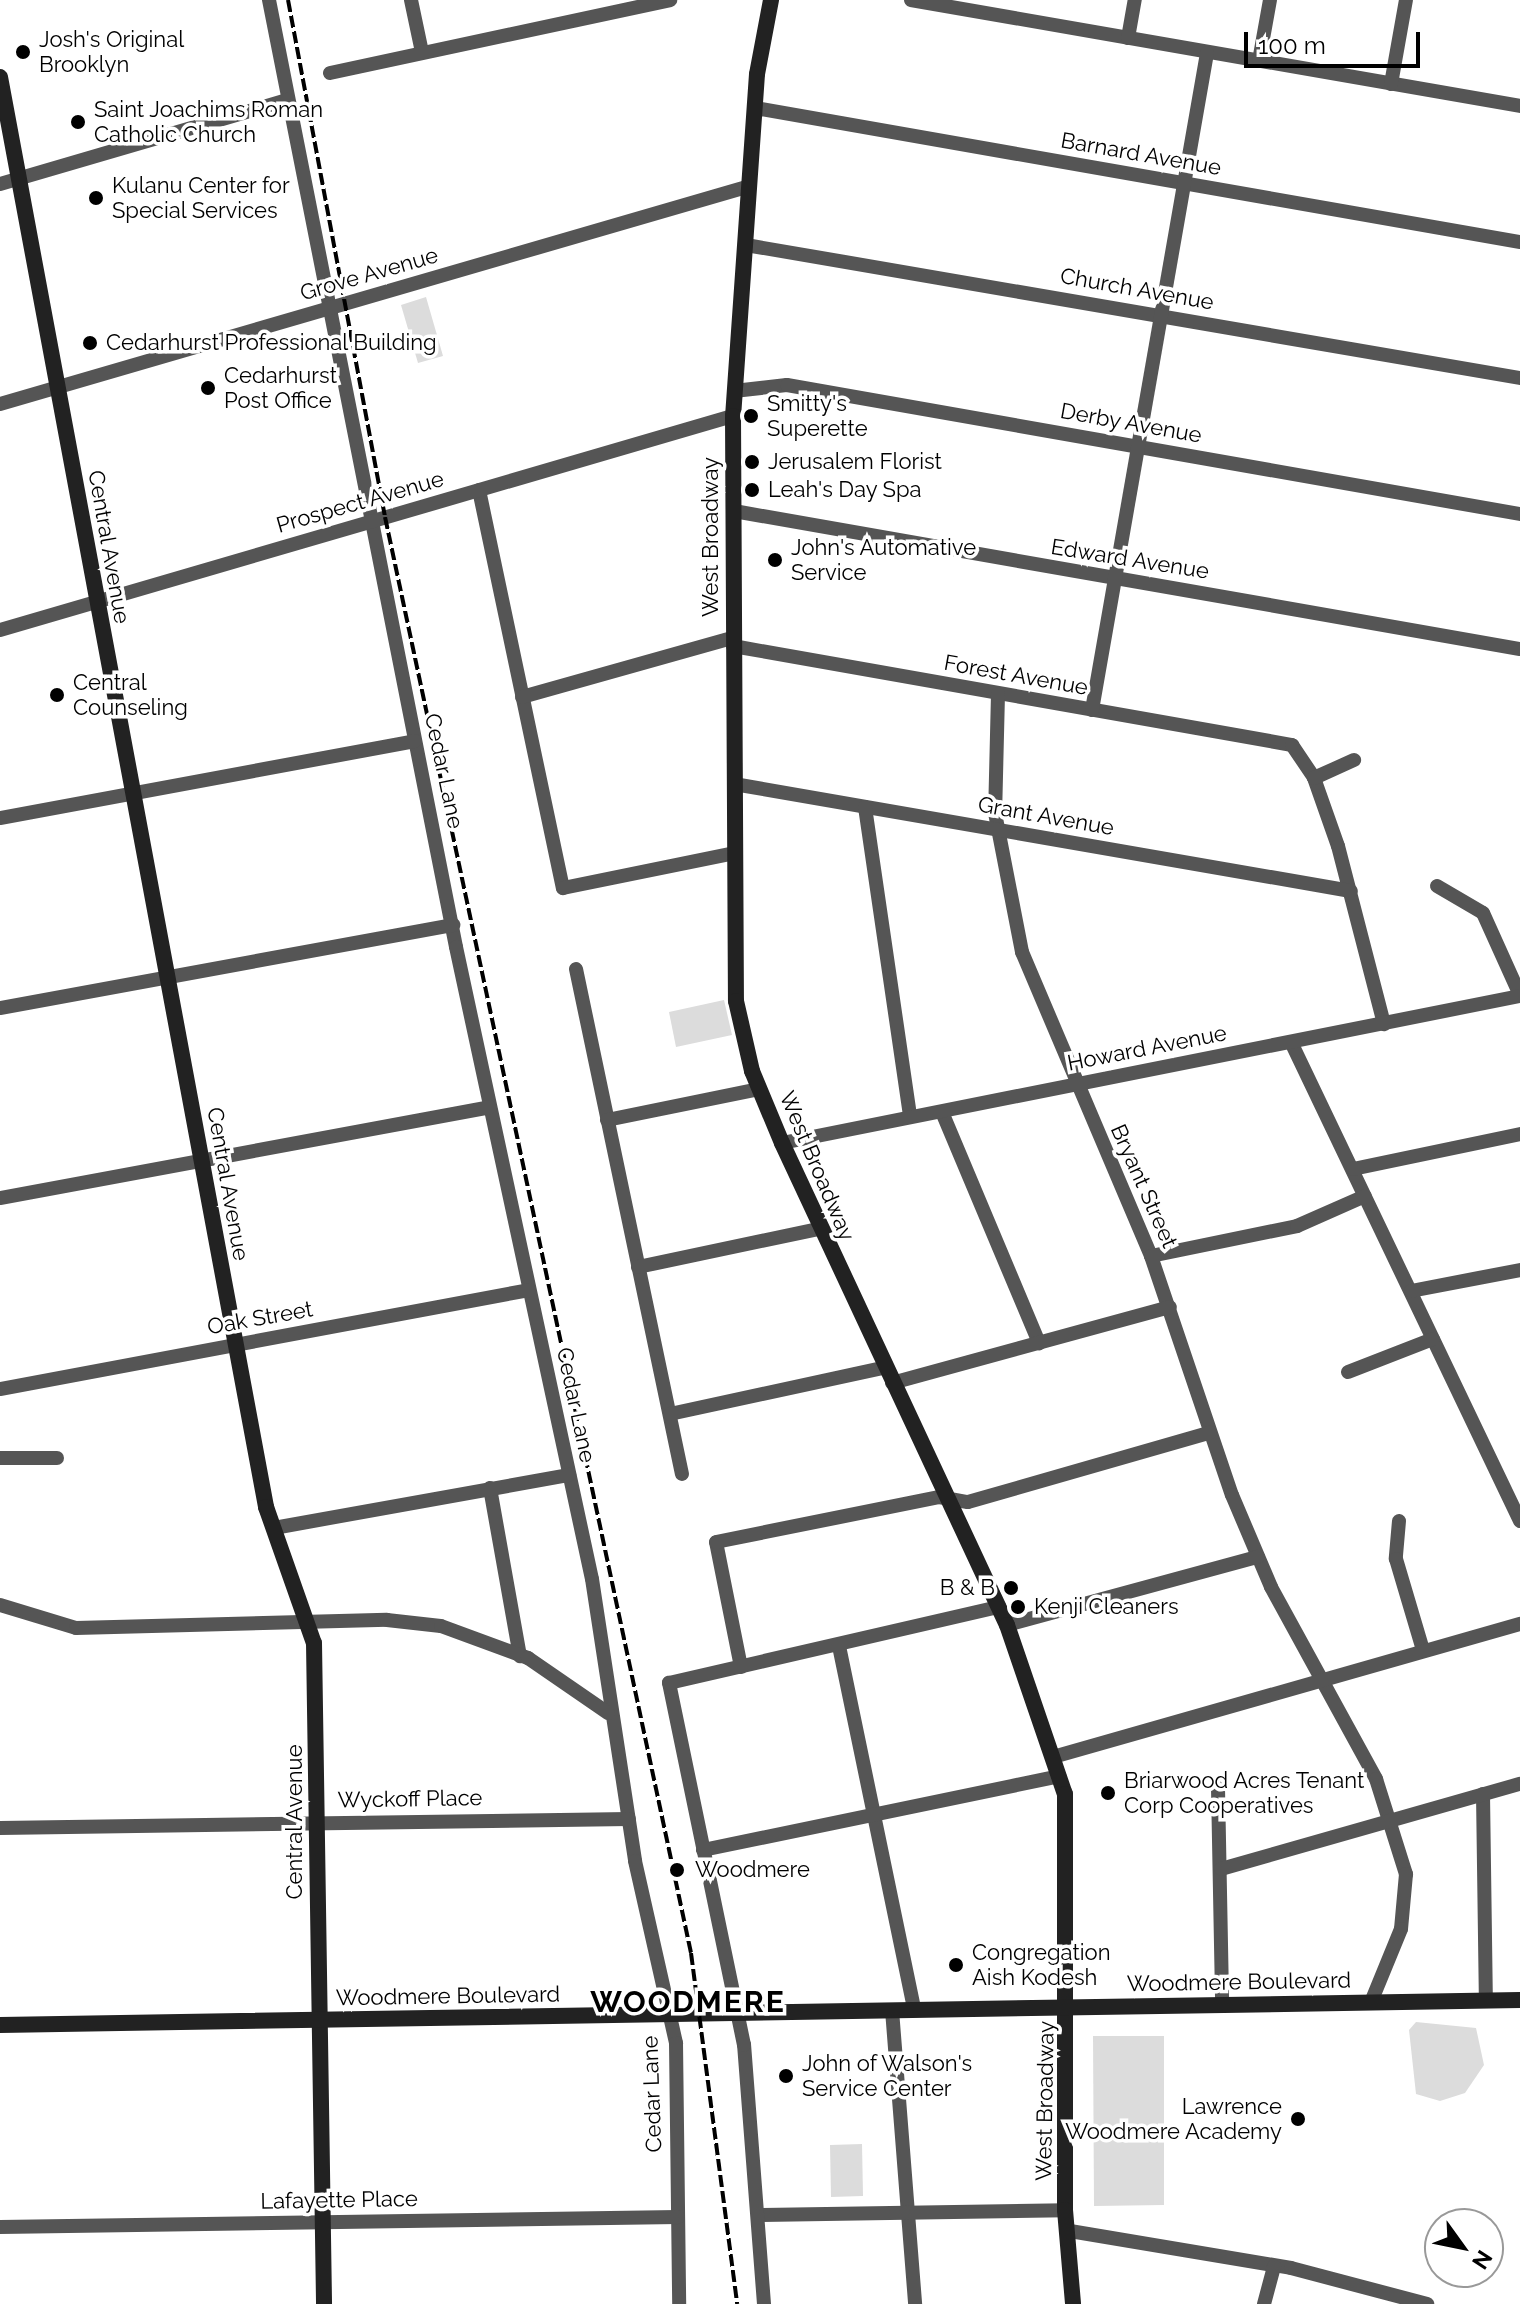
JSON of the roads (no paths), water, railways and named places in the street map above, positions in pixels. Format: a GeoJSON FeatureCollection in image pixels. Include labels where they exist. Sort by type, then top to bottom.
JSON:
{"type":"FeatureCollection","features":[{"type":"Feature","properties":{"kind":"street","name":"Cedar Lane"},"geometry":{"type":"LineString","coordinates":[[269,0],[369,522],[608,1665],[608,1713],[676,2043],[679,2304]]}},
{"type":"Feature","properties":{"kind":"street"},"geometry":{"type":"LineString","coordinates":[[411,0],[422,52]]}},
{"type":"Feature","properties":{"kind":"street"},"geometry":{"type":"LineString","coordinates":[[330,73],[670,0]]}},
{"type":"Feature","properties":{"kind":"street","name":"West Broadway"},"geometry":{"type":"LineString","coordinates":[[771,0],[755,108],[733,416],[736,1001],[760,1089],[782,1143],[883,1368],[1007,1625],[1059,1776],[1070,1823],[1065,2210],[1070,2231],[1073,2304]]}},
{"type":"Feature","properties":{"kind":"street"},"geometry":{"type":"LineString","coordinates":[[911,0],[997,7],[1207,53],[1520,106]]}},
{"type":"Feature","properties":{"kind":"street"},"geometry":{"type":"LineString","coordinates":[[1128,38],[1135,0]]}},
{"type":"Feature","properties":{"kind":"street"},"geometry":{"type":"LineString","coordinates":[[1259,61],[1270,0]]}},
{"type":"Feature","properties":{"kind":"street"},"geometry":{"type":"LineString","coordinates":[[1391,84],[1406,0]]}},
{"type":"Feature","properties":{"kind":"street"},"geometry":{"type":"LineString","coordinates":[[1092,710],[1207,53]]}},
{"type":"Feature","properties":{"kind":"street","name":"Central Avenue"},"geometry":{"type":"LineString","coordinates":[[0,77],[235,1345],[274,1528],[309,1626],[317,1671],[324,2304]]}},
{"type":"Feature","properties":{"kind":"street"},"geometry":{"type":"LineString","coordinates":[[0,184],[288,100]]}},
{"type":"Feature","properties":{"kind":"street","name":"Barnard Avenue"},"geometry":{"type":"LineString","coordinates":[[755,108],[1520,242]]}},
{"type":"Feature","properties":{"kind":"street","name":"Grove Avenue"},"geometry":{"type":"LineString","coordinates":[[0,404],[750,186]]}},
{"type":"Feature","properties":{"kind":"street","name":"Church Avenue"},"geometry":{"type":"LineString","coordinates":[[746,245],[1520,378]]}},
{"type":"Feature","properties":{"kind":"street","name":"Derby Avenue"},"geometry":{"type":"LineString","coordinates":[[734,391],[787,385],[1520,514]]}},
{"type":"Feature","properties":{"kind":"street","name":"Prospect Avenue"},"geometry":{"type":"LineString","coordinates":[[0,630],[733,416]]}},
{"type":"Feature","properties":{"kind":"street"},"geometry":{"type":"LineString","coordinates":[[479,490],[563,888],[735,853]]}},
{"type":"Feature","properties":{"kind":"street","name":"Edward Avenue"},"geometry":{"type":"LineString","coordinates":[[734,511],[1520,649]]}},
{"type":"Feature","properties":{"kind":"street"},"geometry":{"type":"LineString","coordinates":[[522,697],[732,642]]}},
{"type":"Feature","properties":{"kind":"street","name":"Forest Avenue"},"geometry":{"type":"LineString","coordinates":[[732,642],[998,694],[1292,745],[1314,778]]}},
{"type":"Feature","properties":{"kind":"street","name":"Bryant Street"},"geometry":{"type":"LineString","coordinates":[[998,694],[999,830],[1022,952],[1075,1085],[1151,1256],[1209,1433],[1258,1557],[1376,1779],[1390,1820],[1408,1902],[1371,2002]]}},
{"type":"Feature","properties":{"kind":"street"},"geometry":{"type":"LineString","coordinates":[[0,818],[415,741]]}},
{"type":"Feature","properties":{"kind":"street"},"geometry":{"type":"LineString","coordinates":[[1354,760],[1314,778],[1351,891],[1384,1024]]}},
{"type":"Feature","properties":{"kind":"street","name":"Grant Avenue"},"geometry":{"type":"LineString","coordinates":[[734,784],[1351,891]]}},
{"type":"Feature","properties":{"kind":"street"},"geometry":{"type":"LineString","coordinates":[[865,807],[910,1117]]}},
{"type":"Feature","properties":{"kind":"street"},"geometry":{"type":"LineString","coordinates":[[1437,886],[1483,913],[1520,995]]}},
{"type":"Feature","properties":{"kind":"street"},"geometry":{"type":"LineString","coordinates":[[0,1008],[453,925]]}},
{"type":"Feature","properties":{"kind":"street"},"geometry":{"type":"LineString","coordinates":[[576,969],[682,1474]]}},
{"type":"Feature","properties":{"kind":"street","name":"Howard Avenue"},"geometry":{"type":"LineString","coordinates":[[782,1143],[1520,995]]}},
{"type":"Feature","properties":{"kind":"street"},"geometry":{"type":"LineString","coordinates":[[1291,1042],[1520,1521]]}},
{"type":"Feature","properties":{"kind":"street"},"geometry":{"type":"LineString","coordinates":[[607,1120],[760,1089]]}},
{"type":"Feature","properties":{"kind":"street"},"geometry":{"type":"LineString","coordinates":[[0,1198],[490,1107]]}},
{"type":"Feature","properties":{"kind":"street"},"geometry":{"type":"LineString","coordinates":[[942,1112],[1039,1343]]}},
{"type":"Feature","properties":{"kind":"street"},"geometry":{"type":"LineString","coordinates":[[1353,1169],[1520,1134]]}},
{"type":"Feature","properties":{"kind":"street"},"geometry":{"type":"LineString","coordinates":[[1151,1256],[1297,1226],[1365,1196]]}},
{"type":"Feature","properties":{"kind":"street"},"geometry":{"type":"LineString","coordinates":[[638,1267],[819,1229]]}},
{"type":"Feature","properties":{"kind":"street"},"geometry":{"type":"LineString","coordinates":[[1411,1291],[1520,1270]]}},
{"type":"Feature","properties":{"kind":"street","name":"Oak Street"},"geometry":{"type":"LineString","coordinates":[[0,1389],[529,1290]]}},
{"type":"Feature","properties":{"kind":"street"},"geometry":{"type":"LineString","coordinates":[[892,1383],[1170,1307]]}},
{"type":"Feature","properties":{"kind":"street"},"geometry":{"type":"LineString","coordinates":[[1348,1372],[1433,1339]]}},
{"type":"Feature","properties":{"kind":"street"},"geometry":{"type":"LineString","coordinates":[[670,1414],[883,1368]]}},
{"type":"Feature","properties":{"kind":"street"},"geometry":{"type":"LineString","coordinates":[[741,1667],[716,1542],[896,1504],[947,1500],[968,1502],[1209,1433]]}},
{"type":"Feature","properties":{"kind":"street"},"geometry":{"type":"LineString","coordinates":[[0,1458],[57,1458]]}},
{"type":"Feature","properties":{"kind":"street"},"geometry":{"type":"LineString","coordinates":[[274,1528],[569,1475]]}},
{"type":"Feature","properties":{"kind":"street"},"geometry":{"type":"LineString","coordinates":[[490,1488],[520,1656]]}},
{"type":"Feature","properties":{"kind":"street"},"geometry":{"type":"LineString","coordinates":[[1399,1521],[1396,1559],[1423,1650]]}},
{"type":"Feature","properties":{"kind":"street"},"geometry":{"type":"LineString","coordinates":[[1007,1625],[1258,1557]]}},
{"type":"Feature","properties":{"kind":"street"},"geometry":{"type":"LineString","coordinates":[[0,1605],[76,1628],[418,1622],[520,1656],[608,1713]]}},
{"type":"Feature","properties":{"kind":"street"},"geometry":{"type":"LineString","coordinates":[[764,2304],[759,2215],[736,2015],[669,1683],[999,1607]]}},
{"type":"Feature","properties":{"kind":"street"},"geometry":{"type":"LineString","coordinates":[[1053,1757],[1520,1624]]}},
{"type":"Feature","properties":{"kind":"street"},"geometry":{"type":"LineString","coordinates":[[839,1646],[914,2009]]}},
{"type":"Feature","properties":{"kind":"street"},"geometry":{"type":"LineString","coordinates":[[703,1850],[1059,1776]]}},
{"type":"Feature","properties":{"kind":"street"},"geometry":{"type":"LineString","coordinates":[[1221,1869],[1520,1784]]}},
{"type":"Feature","properties":{"kind":"street"},"geometry":{"type":"LineString","coordinates":[[1218,1788],[1222,2004]]}},
{"type":"Feature","properties":{"kind":"street"},"geometry":{"type":"LineString","coordinates":[[1483,1794],[1486,2000]]}},
{"type":"Feature","properties":{"kind":"street","name":"Wyckoff Place"},"geometry":{"type":"LineString","coordinates":[[0,1828],[629,1819]]}},
{"type":"Feature","properties":{"kind":"street","name":"Woodmere Boulevard"},"geometry":{"type":"LineString","coordinates":[[0,2025],[1520,2000]]}},
{"type":"Feature","properties":{"kind":"street"},"geometry":{"type":"LineString","coordinates":[[892,2010],[915,2304]]}},
{"type":"Feature","properties":{"kind":"street"},"geometry":{"type":"LineString","coordinates":[[759,2215],[1065,2210]]}},
{"type":"Feature","properties":{"kind":"street","name":"Lafayette Place"},"geometry":{"type":"LineString","coordinates":[[0,2227],[678,2217]]}},
{"type":"Feature","properties":{"kind":"street"},"geometry":{"type":"LineString","coordinates":[[1070,2231],[1274,2266],[1427,2304]]}},
{"type":"Feature","properties":{"kind":"street"},"geometry":{"type":"LineString","coordinates":[[1264,2304],[1274,2266]]}},
{"type":"Feature","properties":{"kind":"railway"},"geometry":{"type":"LineString","coordinates":[[288,0],[385,517],[691,1953],[737,2304]]}},
{"type":"Feature","properties":{"kind":"place","name":"Josh's Original Brooklyn"},"geometry":{"type":"Point","coordinates":[23,52]}},
{"type":"Feature","properties":{"kind":"place","name":"Saint Joachims Roman Catholic Church"},"geometry":{"type":"Point","coordinates":[78,122]}},
{"type":"Feature","properties":{"kind":"place","name":"Kulanu Center for Special Services"},"geometry":{"type":"Point","coordinates":[96,198]}},
{"type":"Feature","properties":{"kind":"place","name":"Cedarhurst Professional Building"},"geometry":{"type":"Point","coordinates":[90,343]}},
{"type":"Feature","properties":{"kind":"place","name":"Cedarhurst Post Office"},"geometry":{"type":"Point","coordinates":[208,388]}},
{"type":"Feature","properties":{"kind":"place","name":"Smitty's Superette"},"geometry":{"type":"Point","coordinates":[751,416]}},
{"type":"Feature","properties":{"kind":"place","name":"Jerusalem Florist"},"geometry":{"type":"Point","coordinates":[752,462]}},
{"type":"Feature","properties":{"kind":"place","name":"Leah's Day Spa"},"geometry":{"type":"Point","coordinates":[752,490]}},
{"type":"Feature","properties":{"kind":"place","name":"John's Automative Service"},"geometry":{"type":"Point","coordinates":[775,560]}},
{"type":"Feature","properties":{"kind":"place","name":"Central Counseling"},"geometry":{"type":"Point","coordinates":[57,695]}},
{"type":"Feature","properties":{"kind":"place","name":"B & B"},"geometry":{"type":"Point","coordinates":[1011,1588]}},
{"type":"Feature","properties":{"kind":"place","name":"Kenji Cleaners"},"geometry":{"type":"Point","coordinates":[1018,1607]}},
{"type":"Feature","properties":{"kind":"place","name":"Briarwood Acres Tenant Corp Cooperatives"},"geometry":{"type":"Point","coordinates":[1108,1793]}},
{"type":"Feature","properties":{"kind":"place","name":"Woodmere"},"geometry":{"type":"Point","coordinates":[677,1870]}},
{"type":"Feature","properties":{"kind":"place","name":"Congregation Aish Kodesh"},"geometry":{"type":"Point","coordinates":[956,1965]}},
{"type":"Feature","properties":{"kind":"place","name":"John of Walson's Service Center"},"geometry":{"type":"Point","coordinates":[786,2076]}},
{"type":"Feature","properties":{"kind":"place","name":"Lawrence Woodmere Academy"},"geometry":{"type":"Point","coordinates":[1298,2119]}},
{"type":"Feature","properties":{"kind":"district","name":"WOODMERE"},"geometry":{"type":"Point","coordinates":[688,2002]}}]}
